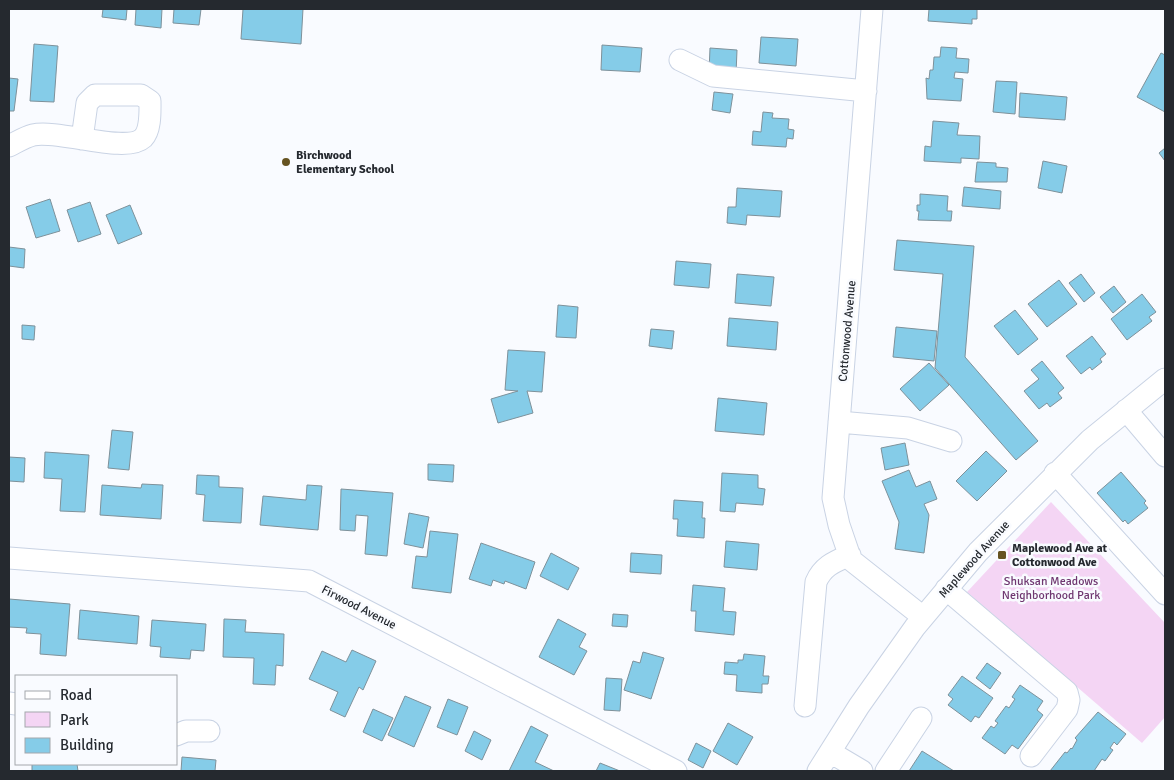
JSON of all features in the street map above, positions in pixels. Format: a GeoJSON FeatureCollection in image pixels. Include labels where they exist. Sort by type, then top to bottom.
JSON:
{"type":"FeatureCollection","features":[{"type":"Feature","properties":{"kind":"street","name":"Cottonwood Avenue"},"geometry":{"type":"LineString","coordinates":[[872,9],[833,498],[838,525],[852,560],[923,617]]}},
{"type":"Feature","properties":{"kind":"street"},"geometry":{"type":"LineString","coordinates":[[680,60],[714,76],[866,91]]}},
{"type":"Feature","properties":{"kind":"street"},"geometry":{"type":"LineString","coordinates":[[9,146],[35,134],[82,139]]}},
{"type":"Feature","properties":{"kind":"street","name":"Maplewood Avenue"},"geometry":{"type":"LineString","coordinates":[[818,771],[859,706],[923,617],[978,552],[1090,440],[1165,379]]}},
{"type":"Feature","properties":{"kind":"street"},"geometry":{"type":"LineString","coordinates":[[1126,410],[1165,456]]}},
{"type":"Feature","properties":{"kind":"street"},"geometry":{"type":"LineString","coordinates":[[839,422],[908,428],[951,441]]}},
{"type":"Feature","properties":{"kind":"street"},"geometry":{"type":"LineString","coordinates":[[1055,474],[1165,594]]}},
{"type":"Feature","properties":{"kind":"street"},"geometry":{"type":"LineString","coordinates":[[805,706],[816,582],[820,572],[828,565],[850,555]]}},
{"type":"Feature","properties":{"kind":"street","name":"Firwood Avenue"},"geometry":{"type":"LineString","coordinates":[[9,558],[309,582],[676,771]]}},
{"type":"Feature","properties":{"kind":"street"},"geometry":{"type":"LineString","coordinates":[[946,589],[1067,692],[1069,700],[1067,709],[1031,756]]}},
{"type":"Feature","properties":{"kind":"street"},"geometry":{"type":"LineString","coordinates":[[886,771],[921,718]]}},
{"type":"Feature","properties":{"kind":"street"},"geometry":{"type":"LineString","coordinates":[[178,734],[186,730],[210,731]]}},
{"type":"Feature","properties":{"kind":"street"},"geometry":{"type":"LineString","coordinates":[[830,752],[862,771]]}},
{"type":"Feature","properties":{"kind":"green space","name":"Shuksan Meadows Neighborhood Park"},"geometry":{"type":"Polygon","coordinates":[[[1051,502],[1165,623],[1165,717],[1142,743],[967,592],[1051,502]]]}},
{"type":"Feature","properties":{"kind":"building"},"geometry":{"type":"Polygon","coordinates":[[[103,9],[127,9],[126,20],[102,17],[103,9]]]}},
{"type":"Feature","properties":{"kind":"building"},"geometry":{"type":"Polygon","coordinates":[[[136,9],[162,9],[161,28],[135,25],[136,9]]]}},
{"type":"Feature","properties":{"kind":"building"},"geometry":{"type":"Polygon","coordinates":[[[174,9],[201,9],[199,25],[173,23],[174,9]]]}},
{"type":"Feature","properties":{"kind":"building"},"geometry":{"type":"Polygon","coordinates":[[[243,9],[303,9],[301,44],[241,39],[243,9]]]}},
{"type":"Feature","properties":{"kind":"building"},"geometry":{"type":"Polygon","coordinates":[[[929,9],[977,9],[977,19],[972,19],[972,24],[928,21],[929,9]]]}},
{"type":"Feature","properties":{"kind":"building"},"geometry":{"type":"Polygon","coordinates":[[[761,37],[798,39],[796,66],[759,63],[761,37]]]}},
{"type":"Feature","properties":{"kind":"building"},"geometry":{"type":"Polygon","coordinates":[[[34,44],[58,46],[54,102],[30,101],[34,44]]]}},
{"type":"Feature","properties":{"kind":"building"},"geometry":{"type":"Polygon","coordinates":[[[602,45],[642,48],[640,72],[601,70],[602,45]]]}},
{"type":"Feature","properties":{"kind":"building"},"geometry":{"type":"Polygon","coordinates":[[[941,47],[957,48],[956,58],[969,59],[968,73],[955,72],[954,78],[963,79],[961,101],[927,99],[926,78],[929,79],[930,70],[933,70],[934,57],[940,57],[941,47]]]}},
{"type":"Feature","properties":{"kind":"building"},"geometry":{"type":"Polygon","coordinates":[[[710,48],[737,50],[736,74],[709,72],[710,48]]]}},
{"type":"Feature","properties":{"kind":"building"},"geometry":{"type":"Polygon","coordinates":[[[1161,53],[1165,55],[1165,112],[1137,97],[1161,53]]]}},
{"type":"Feature","properties":{"kind":"building"},"geometry":{"type":"Polygon","coordinates":[[[9,78],[18,79],[14,111],[9,111],[9,78]]]}},
{"type":"Feature","properties":{"kind":"building"},"geometry":{"type":"Polygon","coordinates":[[[996,81],[1017,82],[1015,114],[993,112],[996,81]]]}},
{"type":"Feature","properties":{"kind":"building"},"geometry":{"type":"Polygon","coordinates":[[[714,92],[733,94],[730,113],[712,110],[714,92]]]}},
{"type":"Feature","properties":{"kind":"building"},"geometry":{"type":"Polygon","coordinates":[[[1020,93],[1067,97],[1065,120],[1019,117],[1020,93]]]}},
{"type":"Feature","properties":{"kind":"building"},"geometry":{"type":"Polygon","coordinates":[[[763,112],[773,113],[772,118],[789,119],[788,129],[794,130],[793,139],[787,138],[786,147],[752,145],[753,131],[761,132],[763,112]]]}},
{"type":"Feature","properties":{"kind":"building"},"geometry":{"type":"Polygon","coordinates":[[[933,121],[959,123],[957,135],[980,136],[979,159],[961,158],[961,163],[924,161],[925,146],[931,147],[933,121]]]}},
{"type":"Feature","properties":{"kind":"building"},"geometry":{"type":"Polygon","coordinates":[[[1165,148],[1165,161],[1159,153],[1165,148]]]}},
{"type":"Feature","properties":{"kind":"building"},"geometry":{"type":"Polygon","coordinates":[[[1043,161],[1067,166],[1062,193],[1038,188],[1043,161]]]}},
{"type":"Feature","properties":{"kind":"building"},"geometry":{"type":"Polygon","coordinates":[[[977,162],[996,163],[996,167],[1008,168],[1007,182],[975,182],[977,162]]]}},
{"type":"Feature","properties":{"kind":"building"},"geometry":{"type":"Polygon","coordinates":[[[964,187],[1001,191],[1000,209],[962,206],[964,187]]]}},
{"type":"Feature","properties":{"kind":"building"},"geometry":{"type":"Polygon","coordinates":[[[737,188],[782,191],[780,217],[747,215],[746,225],[727,223],[728,207],[736,207],[737,188]]]}},
{"type":"Feature","properties":{"kind":"building"},"geometry":{"type":"Polygon","coordinates":[[[920,194],[948,196],[947,211],[952,211],[951,221],[918,220],[919,211],[917,211],[917,205],[920,205],[920,194]]]}},
{"type":"Feature","properties":{"kind":"building"},"geometry":{"type":"Polygon","coordinates":[[[50,199],[60,231],[36,238],[26,207],[50,199]]]}},
{"type":"Feature","properties":{"kind":"building"},"geometry":{"type":"Polygon","coordinates":[[[90,202],[101,234],[78,242],[67,210],[90,202]]]}},
{"type":"Feature","properties":{"kind":"building"},"geometry":{"type":"Polygon","coordinates":[[[130,205],[142,234],[118,244],[106,215],[130,205]]]}},
{"type":"Feature","properties":{"kind":"building"},"geometry":{"type":"Polygon","coordinates":[[[897,240],[974,246],[965,357],[1038,441],[1016,460],[935,368],[943,274],[894,270],[897,240]]]}},
{"type":"Feature","properties":{"kind":"building"},"geometry":{"type":"Polygon","coordinates":[[[9,247],[25,249],[24,268],[9,266],[9,247]]]}},
{"type":"Feature","properties":{"kind":"building"},"geometry":{"type":"Polygon","coordinates":[[[676,261],[711,264],[709,288],[674,285],[676,261]]]}},
{"type":"Feature","properties":{"kind":"building"},"geometry":{"type":"Polygon","coordinates":[[[737,274],[774,277],[771,306],[735,303],[737,274]]]}},
{"type":"Feature","properties":{"kind":"building"},"geometry":{"type":"Polygon","coordinates":[[[1081,274],[1095,293],[1084,302],[1069,283],[1081,274]]]}},
{"type":"Feature","properties":{"kind":"building"},"geometry":{"type":"Polygon","coordinates":[[[1059,280],[1077,304],[1047,327],[1028,304],[1059,280]]]}},
{"type":"Feature","properties":{"kind":"building"},"geometry":{"type":"Polygon","coordinates":[[[1114,286],[1126,302],[1113,313],[1100,297],[1114,286]]]}},
{"type":"Feature","properties":{"kind":"building"},"geometry":{"type":"Polygon","coordinates":[[[1142,294],[1156,312],[1149,317],[1152,321],[1127,340],[1111,319],[1142,294]]]}},
{"type":"Feature","properties":{"kind":"building"},"geometry":{"type":"Polygon","coordinates":[[[558,305],[578,307],[576,338],[556,337],[558,305]]]}},
{"type":"Feature","properties":{"kind":"building"},"geometry":{"type":"Polygon","coordinates":[[[1015,310],[1038,339],[1018,355],[994,326],[1015,310]]]}},
{"type":"Feature","properties":{"kind":"building"},"geometry":{"type":"Polygon","coordinates":[[[729,318],[778,322],[776,350],[727,346],[729,318]]]}},
{"type":"Feature","properties":{"kind":"building"},"geometry":{"type":"Polygon","coordinates":[[[22,325],[35,326],[34,340],[22,339],[22,325]]]}},
{"type":"Feature","properties":{"kind":"building"},"geometry":{"type":"Polygon","coordinates":[[[896,327],[937,331],[934,361],[893,357],[896,327]]]}},
{"type":"Feature","properties":{"kind":"building"},"geometry":{"type":"Polygon","coordinates":[[[651,329],[674,331],[672,349],[649,346],[651,329]]]}},
{"type":"Feature","properties":{"kind":"building"},"geometry":{"type":"Polygon","coordinates":[[[1092,336],[1106,354],[1100,359],[1102,362],[1092,370],[1090,367],[1081,374],[1066,356],[1092,336]]]}},
{"type":"Feature","properties":{"kind":"building"},"geometry":{"type":"Polygon","coordinates":[[[508,350],[545,352],[542,392],[527,391],[533,413],[498,423],[491,399],[518,391],[505,390],[508,350]]]}},
{"type":"Feature","properties":{"kind":"building"},"geometry":{"type":"Polygon","coordinates":[[[1042,361],[1064,388],[1058,393],[1062,398],[1050,407],[1047,403],[1039,409],[1024,391],[1039,379],[1031,370],[1042,361]]]}},
{"type":"Feature","properties":{"kind":"building"},"geometry":{"type":"Polygon","coordinates":[[[929,363],[949,385],[920,411],[900,389],[929,363]]]}},
{"type":"Feature","properties":{"kind":"building"},"geometry":{"type":"Polygon","coordinates":[[[718,398],[767,403],[764,435],[715,431],[718,398]]]}},
{"type":"Feature","properties":{"kind":"building"},"geometry":{"type":"Polygon","coordinates":[[[112,430],[133,432],[129,470],[108,468],[112,430]]]}},
{"type":"Feature","properties":{"kind":"building"},"geometry":{"type":"Polygon","coordinates":[[[905,443],[909,465],[885,470],[881,448],[905,443]]]}},
{"type":"Feature","properties":{"kind":"building"},"geometry":{"type":"Polygon","coordinates":[[[986,451],[1007,471],[977,501],[956,481],[986,451]]]}},
{"type":"Feature","properties":{"kind":"building"},"geometry":{"type":"Polygon","coordinates":[[[45,452],[89,455],[85,512],[60,511],[62,479],[44,478],[45,452]]]}},
{"type":"Feature","properties":{"kind":"building"},"geometry":{"type":"Polygon","coordinates":[[[9,457],[25,458],[24,482],[9,481],[9,457]]]}},
{"type":"Feature","properties":{"kind":"building"},"geometry":{"type":"Polygon","coordinates":[[[428,464],[454,465],[453,482],[428,480],[428,464]]]}},
{"type":"Feature","properties":{"kind":"building"},"geometry":{"type":"Polygon","coordinates":[[[909,470],[916,487],[930,481],[937,499],[924,504],[929,515],[924,553],[895,549],[899,522],[882,481],[909,470]]]}},
{"type":"Feature","properties":{"kind":"building"},"geometry":{"type":"Polygon","coordinates":[[[1121,472],[1146,501],[1144,503],[1148,508],[1128,524],[1125,520],[1123,522],[1097,493],[1121,472]]]}},
{"type":"Feature","properties":{"kind":"building"},"geometry":{"type":"Polygon","coordinates":[[[722,473],[758,475],[758,488],[765,489],[763,505],[736,503],[735,512],[720,511],[722,473]]]}},
{"type":"Feature","properties":{"kind":"building"},"geometry":{"type":"Polygon","coordinates":[[[197,475],[219,476],[219,487],[243,488],[241,523],[203,521],[205,495],[196,494],[197,475]]]}},
{"type":"Feature","properties":{"kind":"building"},"geometry":{"type":"Polygon","coordinates":[[[142,484],[163,485],[161,519],[100,515],[102,485],[141,488],[142,484]]]}},
{"type":"Feature","properties":{"kind":"building"},"geometry":{"type":"Polygon","coordinates":[[[307,485],[322,486],[318,530],[260,525],[263,496],[306,500],[307,485]]]}},
{"type":"Feature","properties":{"kind":"building"},"geometry":{"type":"Polygon","coordinates":[[[341,489],[393,493],[387,556],[365,554],[368,516],[356,515],[355,531],[340,530],[341,489]]]}},
{"type":"Feature","properties":{"kind":"building"},"geometry":{"type":"Polygon","coordinates":[[[674,500],[703,502],[702,518],[705,518],[704,538],[677,536],[678,519],[673,519],[674,500]]]}},
{"type":"Feature","properties":{"kind":"building"},"geometry":{"type":"Polygon","coordinates":[[[409,513],[429,517],[423,548],[404,544],[409,513]]]}},
{"type":"Feature","properties":{"kind":"building"},"geometry":{"type":"Polygon","coordinates":[[[430,531],[458,534],[451,593],[412,588],[416,556],[427,557],[430,531]]]}},
{"type":"Feature","properties":{"kind":"building"},"geometry":{"type":"Polygon","coordinates":[[[726,541],[759,544],[757,570],[724,567],[726,541]]]}},
{"type":"Feature","properties":{"kind":"building"},"geometry":{"type":"Polygon","coordinates":[[[481,543],[535,562],[526,589],[505,581],[504,584],[493,580],[491,586],[469,579],[481,543]]]}},
{"type":"Feature","properties":{"kind":"building"},"geometry":{"type":"Polygon","coordinates":[[[551,553],[579,568],[568,590],[540,576],[551,553]]]}},
{"type":"Feature","properties":{"kind":"building"},"geometry":{"type":"Polygon","coordinates":[[[631,553],[662,555],[661,574],[630,572],[631,553]]]}},
{"type":"Feature","properties":{"kind":"building"},"geometry":{"type":"Polygon","coordinates":[[[693,585],[725,588],[723,611],[736,612],[734,635],[695,631],[696,611],[691,611],[693,585]]]}},
{"type":"Feature","properties":{"kind":"building"},"geometry":{"type":"Polygon","coordinates":[[[9,599],[70,604],[66,656],[40,654],[41,634],[26,633],[27,628],[9,627],[9,599]]]}},
{"type":"Feature","properties":{"kind":"building"},"geometry":{"type":"Polygon","coordinates":[[[80,610],[139,616],[137,644],[78,639],[80,610]]]}},
{"type":"Feature","properties":{"kind":"building"},"geometry":{"type":"Polygon","coordinates":[[[613,614],[628,615],[627,627],[612,626],[613,614]]]}},
{"type":"Feature","properties":{"kind":"building"},"geometry":{"type":"Polygon","coordinates":[[[224,619],[246,620],[245,632],[284,634],[283,666],[276,665],[275,685],[253,684],[254,658],[223,657],[224,619]]]}},
{"type":"Feature","properties":{"kind":"building"},"geometry":{"type":"Polygon","coordinates":[[[558,619],[586,634],[579,647],[587,651],[574,675],[539,657],[558,619]]]}},
{"type":"Feature","properties":{"kind":"building"},"geometry":{"type":"Polygon","coordinates":[[[152,620],[206,624],[204,651],[191,650],[190,659],[160,657],[161,647],[150,646],[152,620]]]}},
{"type":"Feature","properties":{"kind":"building"},"geometry":{"type":"Polygon","coordinates":[[[352,650],[376,661],[363,690],[359,687],[345,717],[330,710],[338,692],[309,679],[322,651],[346,662],[352,650]]]}},
{"type":"Feature","properties":{"kind":"building"},"geometry":{"type":"Polygon","coordinates":[[[643,652],[664,658],[651,699],[624,690],[633,661],[640,663],[643,652]]]}},
{"type":"Feature","properties":{"kind":"building"},"geometry":{"type":"Polygon","coordinates":[[[744,654],[765,656],[763,676],[769,676],[768,684],[762,684],[762,693],[736,691],[737,675],[724,674],[725,662],[738,663],[738,660],[743,660],[744,654]]]}},
{"type":"Feature","properties":{"kind":"building"},"geometry":{"type":"Polygon","coordinates":[[[987,663],[1001,673],[990,689],[976,678],[987,663]]]}},
{"type":"Feature","properties":{"kind":"building"},"geometry":{"type":"Polygon","coordinates":[[[962,676],[993,698],[979,718],[975,716],[971,722],[948,705],[953,699],[948,695],[962,676]]]}},
{"type":"Feature","properties":{"kind":"building"},"geometry":{"type":"Polygon","coordinates":[[[606,678],[622,679],[620,711],[604,710],[606,678]]]}},
{"type":"Feature","properties":{"kind":"building"},"geometry":{"type":"Polygon","coordinates":[[[1020,685],[1043,701],[1037,710],[1043,715],[1018,749],[1012,745],[1005,754],[982,738],[991,726],[994,728],[998,723],[995,721],[1006,706],[1009,708],[1015,699],[1012,697],[1020,685]]]}},
{"type":"Feature","properties":{"kind":"building"},"geometry":{"type":"Polygon","coordinates":[[[405,696],[431,707],[414,747],[388,735],[405,696]]]}},
{"type":"Feature","properties":{"kind":"building"},"geometry":{"type":"Polygon","coordinates":[[[448,699],[468,707],[457,735],[437,727],[448,699]]]}},
{"type":"Feature","properties":{"kind":"building"},"geometry":{"type":"Polygon","coordinates":[[[373,709],[393,718],[382,741],[363,732],[373,709]]]}},
{"type":"Feature","properties":{"kind":"building"},"geometry":{"type":"Polygon","coordinates":[[[1098,712],[1126,734],[1117,745],[1114,742],[1110,748],[1113,750],[1105,761],[1102,759],[1094,771],[1050,771],[1065,752],[1067,753],[1072,749],[1077,740],[1075,738],[1098,712]]]}},
{"type":"Feature","properties":{"kind":"building"},"geometry":{"type":"Polygon","coordinates":[[[728,723],[753,737],[737,765],[713,751],[728,723]]]}},
{"type":"Feature","properties":{"kind":"building"},"geometry":{"type":"Polygon","coordinates":[[[531,726],[548,735],[535,762],[554,771],[509,771],[531,726]]]}},
{"type":"Feature","properties":{"kind":"building"},"geometry":{"type":"Polygon","coordinates":[[[474,731],[491,740],[482,760],[465,751],[474,731]]]}},
{"type":"Feature","properties":{"kind":"building"},"geometry":{"type":"Polygon","coordinates":[[[696,743],[711,751],[703,768],[688,760],[696,743]]]}},
{"type":"Feature","properties":{"kind":"building"},"geometry":{"type":"Polygon","coordinates":[[[922,751],[954,771],[909,771],[922,751]]]}},
{"type":"Feature","properties":{"kind":"building"},"geometry":{"type":"Polygon","coordinates":[[[182,757],[216,760],[215,771],[181,771],[182,757]]]}},
{"type":"Feature","properties":{"kind":"building"},"geometry":{"type":"Polygon","coordinates":[[[600,763],[620,771],[596,771],[600,763]]]}},
{"type":"Feature","properties":{"kind":"building"},"geometry":{"type":"Polygon","coordinates":[[[32,765],[77,765],[78,771],[32,771],[32,765]]]}},
{"type":"Feature","properties":{"kind":"place","name":"Birchwood Elementary School"},"geometry":{"type":"Point","coordinates":[286,162]}},
{"type":"Feature","properties":{"kind":"place","name":"Maplewood Ave at Cottonwood Ave"},"geometry":{"type":"Point","coordinates":[1002,555]}}]}
